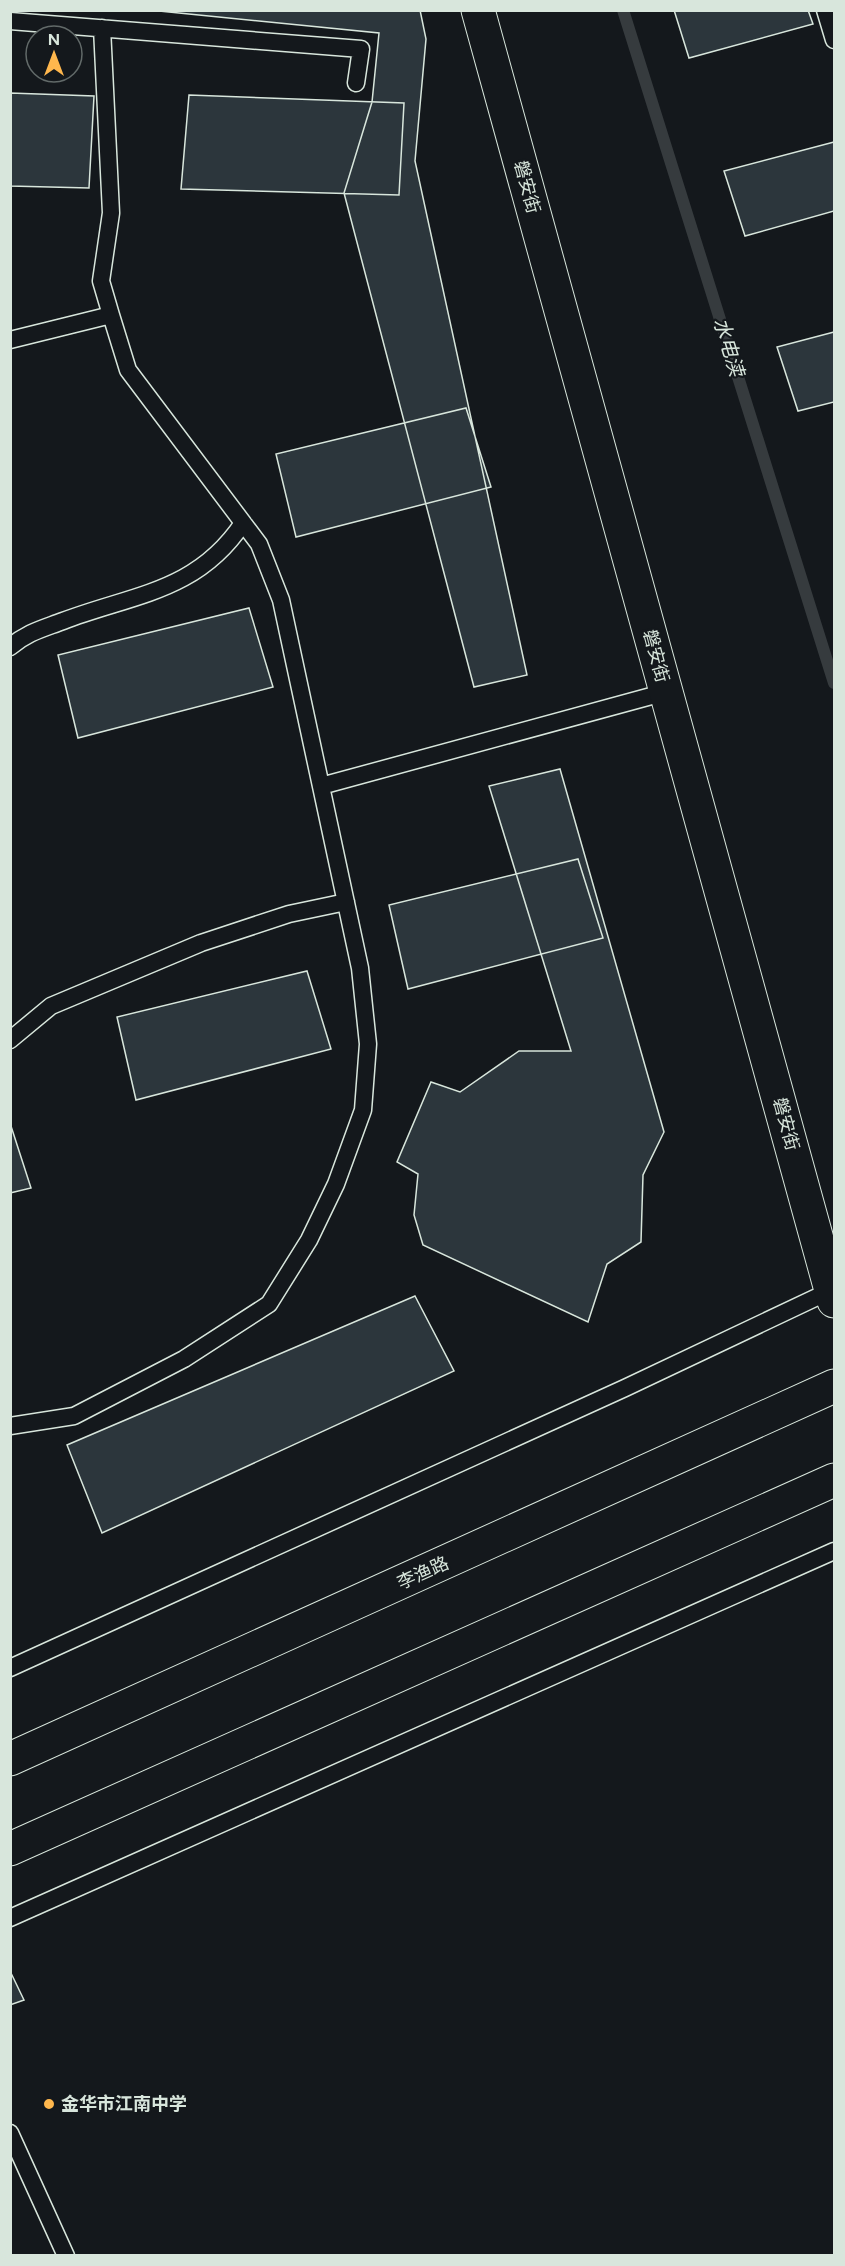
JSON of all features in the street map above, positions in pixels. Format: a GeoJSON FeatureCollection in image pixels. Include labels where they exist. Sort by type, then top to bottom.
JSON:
{"type":"FeatureCollection","features":[{"type":"Feature","properties":{"kind":"main road","name":"磐安街"},"geometry":{"type":"LineString","coordinates":[[478,10],[834,1293]]}},
{"type":"Feature","properties":{"kind":"main road","name":"李渔路"},"geometry":{"type":"LineString","coordinates":[[10,1759],[834,1386]]}},
{"type":"Feature","properties":{"kind":"main road"},"geometry":{"type":"LineString","coordinates":[[10,1849],[834,1480]]}},
{"type":"Feature","properties":{"kind":"lane"},"geometry":{"type":"LineString","coordinates":[[825,10],[834,40]]}},
{"type":"Feature","properties":{"kind":"lane"},"geometry":{"type":"LineString","coordinates":[[10,21],[361,49],[356,83]]}},
{"type":"Feature","properties":{"kind":"lane"},"geometry":{"type":"LineString","coordinates":[[10,1426],[74,1416],[184,1359],[269,1304],[309,1240],[336,1184],[363,1110],[369,1044],[360,968],[281,600],[259,544],[128,370],[101,281],[111,213],[102,28]]}},
{"type":"Feature","properties":{"kind":"lane"},"geometry":{"type":"LineString","coordinates":[[10,340],[111,315]]}},
{"type":"Feature","properties":{"kind":"lane"},"geometry":{"type":"LineString","coordinates":[[10,647],[25,635],[95,608],[160,590],[198,571],[233,539],[243,523]]}},
{"type":"Feature","properties":{"kind":"lane"},"geometry":{"type":"LineString","coordinates":[[321,786],[666,692]]}},
{"type":"Feature","properties":{"kind":"lane"},"geometry":{"type":"LineString","coordinates":[[10,1041],[51,1006],[201,943],[290,914],[346,902]]}},
{"type":"Feature","properties":{"kind":"lane"},"geometry":{"type":"LineString","coordinates":[[10,1668],[834,1293]]}},
{"type":"Feature","properties":{"kind":"lane"},"geometry":{"type":"LineString","coordinates":[[10,1918],[834,1551]]}},
{"type":"Feature","properties":{"kind":"lane"},"geometry":{"type":"LineString","coordinates":[[10,2133],[66,2256]]}},
{"type":"Feature","properties":{"kind":"building"},"geometry":{"type":"Polygon","coordinates":[[[149,10],[420,10],[426,39],[415,161],[527,675],[474,687],[344,193],[372,102],[379,33],[149,10]]]}},
{"type":"Feature","properties":{"kind":"building"},"geometry":{"type":"Polygon","coordinates":[[[674,10],[808,10],[813,24],[689,58],[674,10]]]}},
{"type":"Feature","properties":{"kind":"building"},"geometry":{"type":"Polygon","coordinates":[[[10,93],[94,96],[89,188],[10,186],[10,93]]]}},
{"type":"Feature","properties":{"kind":"building"},"geometry":{"type":"Polygon","coordinates":[[[189,95],[404,103],[399,195],[181,189],[189,95]]]}},
{"type":"Feature","properties":{"kind":"building"},"geometry":{"type":"Polygon","coordinates":[[[834,142],[834,211],[745,236],[724,171],[834,142]]]}},
{"type":"Feature","properties":{"kind":"building"},"geometry":{"type":"Polygon","coordinates":[[[834,332],[834,402],[798,411],[777,347],[834,332]]]}},
{"type":"Feature","properties":{"kind":"building"},"geometry":{"type":"Polygon","coordinates":[[[466,408],[491,487],[296,537],[276,454],[466,408]]]}},
{"type":"Feature","properties":{"kind":"building"},"geometry":{"type":"Polygon","coordinates":[[[249,608],[273,687],[78,738],[58,655],[249,608]]]}},
{"type":"Feature","properties":{"kind":"building"},"geometry":{"type":"Polygon","coordinates":[[[560,769],[664,1132],[643,1175],[641,1242],[607,1264],[588,1322],[423,1245],[414,1215],[418,1174],[397,1162],[431,1082],[460,1092],[519,1051],[571,1051],[489,786],[560,769]]]}},
{"type":"Feature","properties":{"kind":"building"},"geometry":{"type":"Polygon","coordinates":[[[578,859],[603,938],[408,989],[389,905],[578,859]]]}},
{"type":"Feature","properties":{"kind":"building"},"geometry":{"type":"Polygon","coordinates":[[[307,971],[331,1049],[136,1100],[117,1017],[307,971]]]}},
{"type":"Feature","properties":{"kind":"building"},"geometry":{"type":"Polygon","coordinates":[[[10,1123],[31,1188],[10,1193],[10,1123]]]}},
{"type":"Feature","properties":{"kind":"building"},"geometry":{"type":"Polygon","coordinates":[[[415,1296],[454,1371],[102,1533],[67,1445],[415,1296]]]}},
{"type":"Feature","properties":{"kind":"building"},"geometry":{"type":"Polygon","coordinates":[[[10,1971],[24,2000],[10,2005],[10,1971]]]}},
{"type":"Feature","properties":{"kind":"waterway","name":"水电渎"},"geometry":{"type":"LineString","coordinates":[[623,10],[834,683]]}},
{"type":"Feature","properties":{"kind":"place","name":"金华市江南中学"},"geometry":{"type":"Point","coordinates":[49,2104]}}]}
